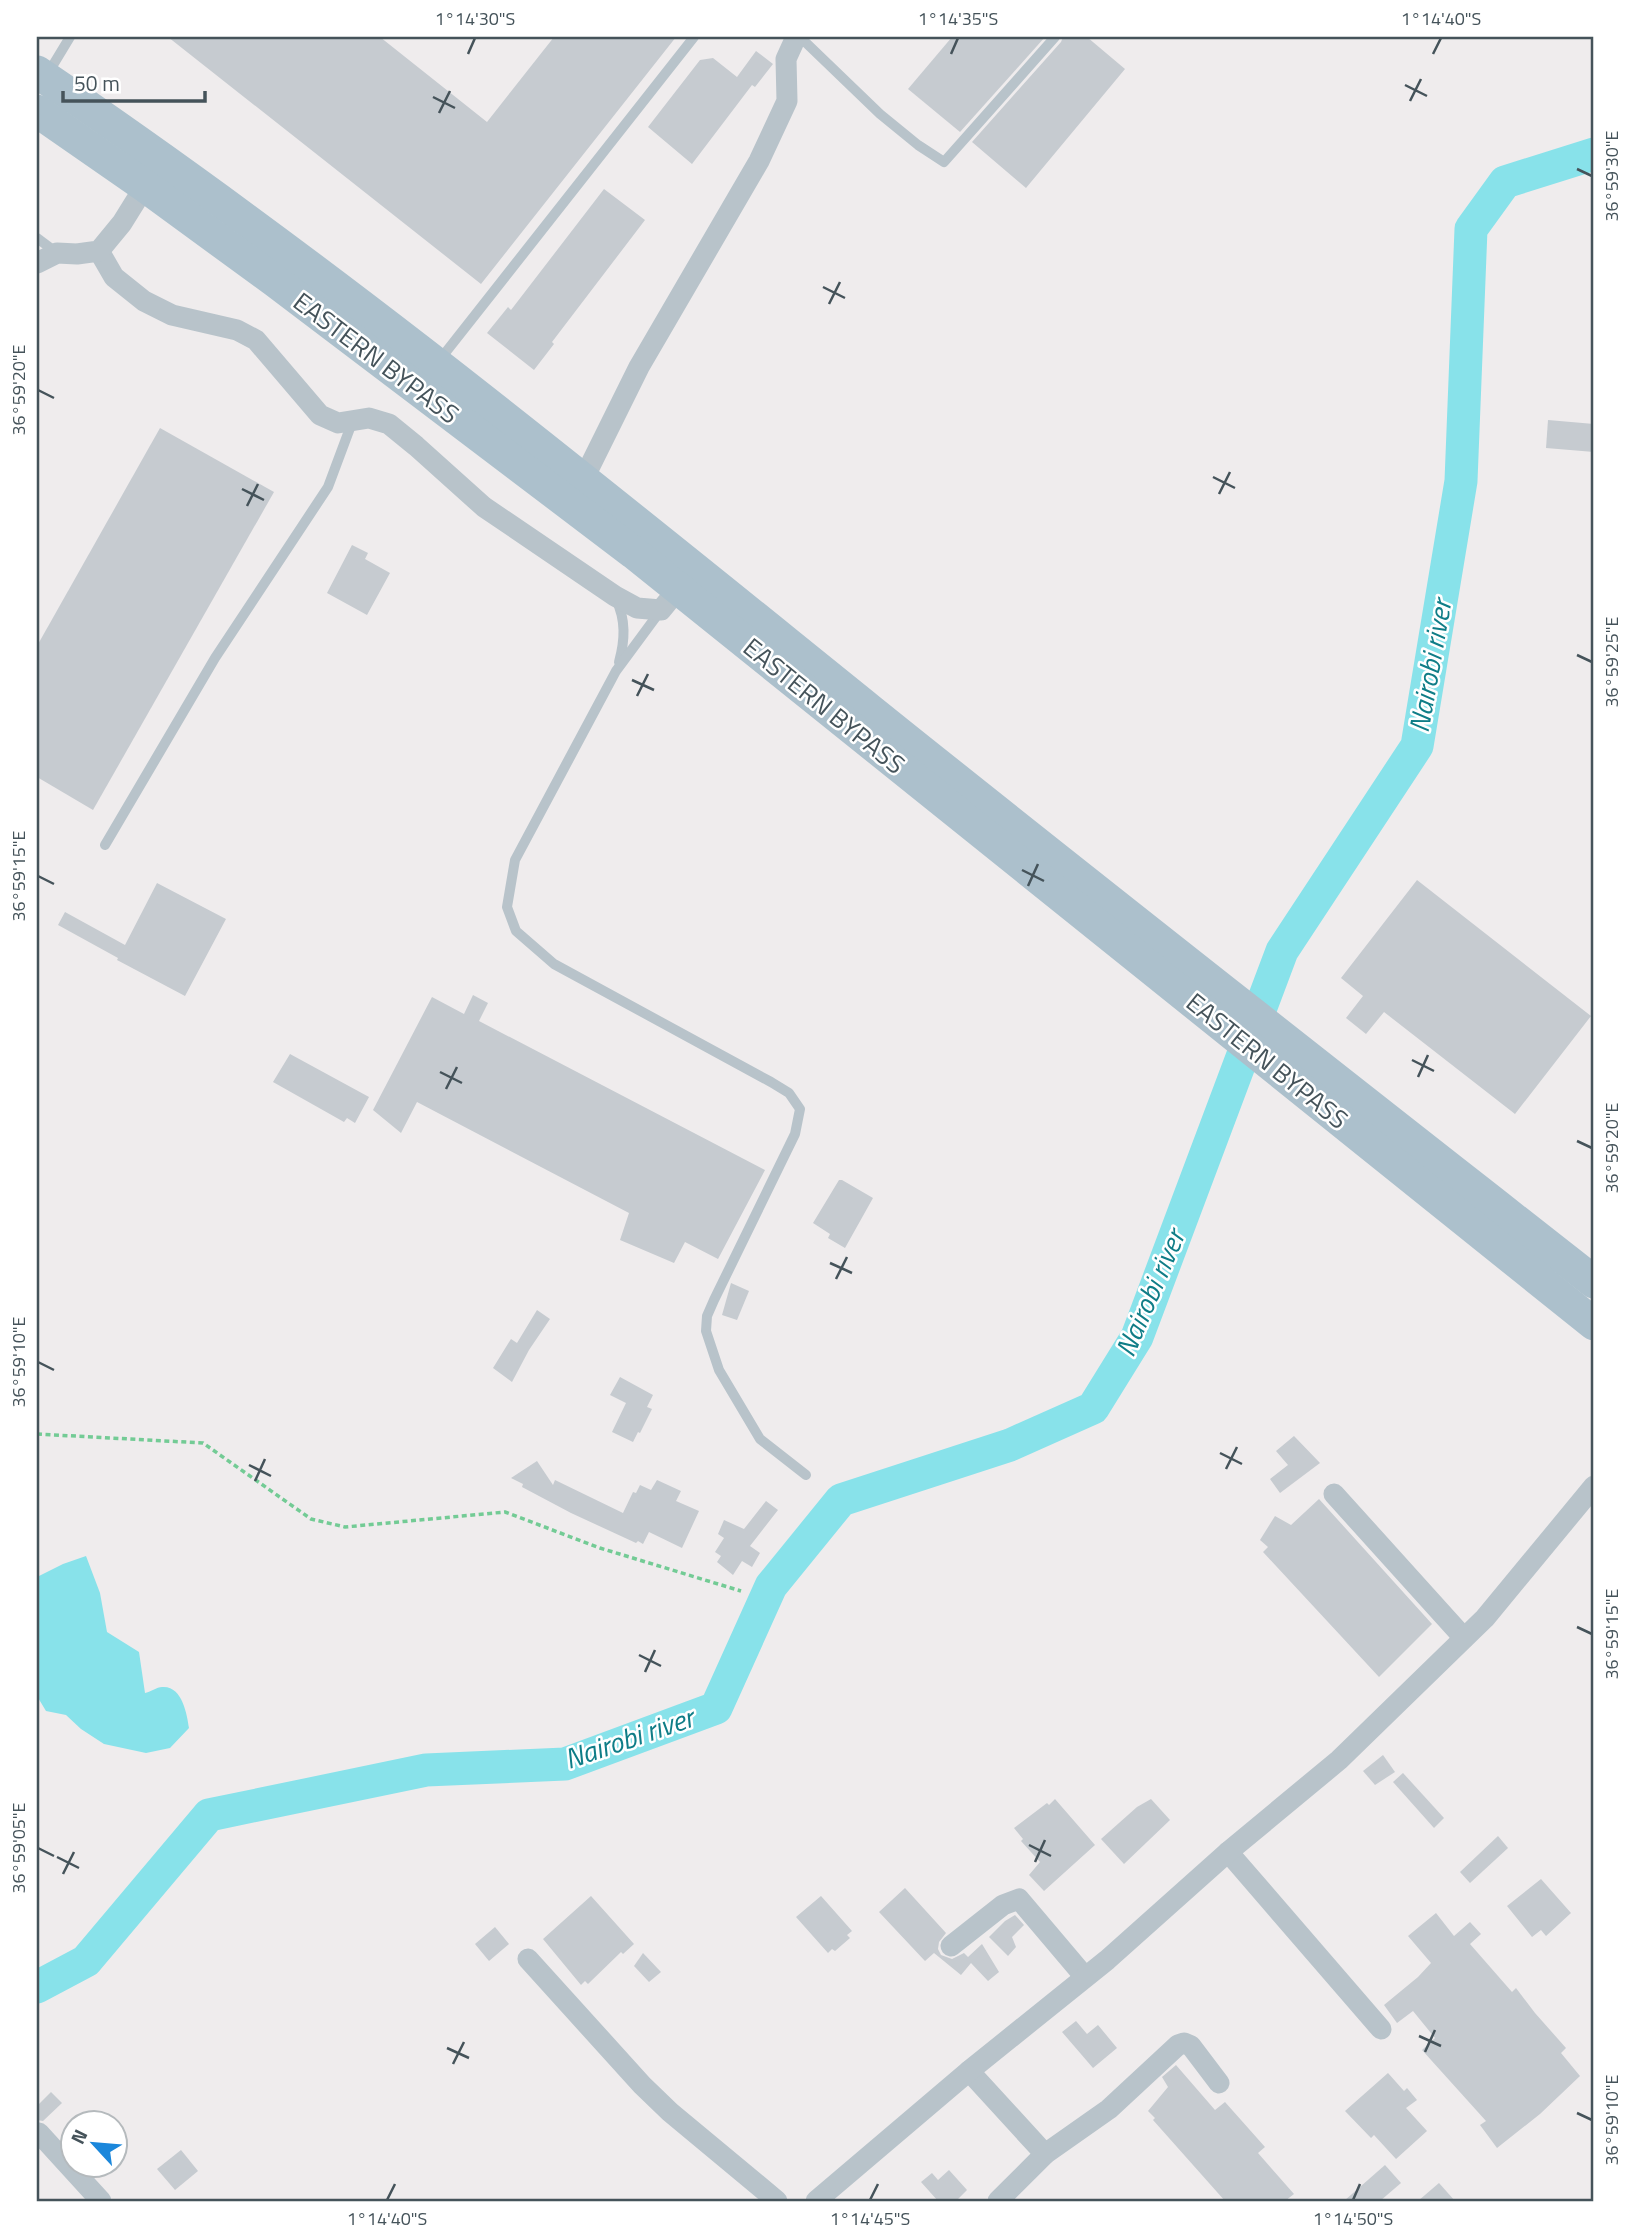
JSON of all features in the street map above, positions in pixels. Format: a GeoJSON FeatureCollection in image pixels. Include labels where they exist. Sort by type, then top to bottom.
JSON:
{"type":"FeatureCollection","features":[{"type":"Feature","properties":{"kind":"main road","name":"EASTERN BYPASS"},"geometry":{"type":"LineString","coordinates":[[41,75],[246,219],[584,478],[1204,994],[1307,1094],[1594,1324]]}},
{"type":"Feature","properties":{"kind":"main road","name":"EASTERN BYPASS"},"geometry":{"type":"LineString","coordinates":[[37,111],[145,186],[520,466],[670,599],[1204,994],[1311,1059],[1594,1282]]}},
{"type":"Feature","properties":{"kind":"street"},"geometry":{"type":"LineString","coordinates":[[584,478],[639,367],[759,161],[787,100],[786,59],[798,37]]}},
{"type":"Feature","properties":{"kind":"street"},"geometry":{"type":"LineString","coordinates":[[37,263],[57,253],[99,251],[122,223],[145,186]]}},
{"type":"Feature","properties":{"kind":"street"},"geometry":{"type":"LineString","coordinates":[[99,251],[114,277],[144,300],[172,314],[237,330],[256,340],[320,415],[338,423],[369,418],[389,424],[484,507],[615,596],[637,608],[670,599]]}},
{"type":"Feature","properties":{"kind":"street"},"geometry":{"type":"LineString","coordinates":[[816,2201],[1085,1977],[1228,1852],[1339,1760],[1485,1618],[1594,1486]]}},
{"type":"Feature","properties":{"kind":"street"},"geometry":{"type":"LineString","coordinates":[[1334,1493],[1464,1638]]}},
{"type":"Feature","properties":{"kind":"street"},"geometry":{"type":"LineString","coordinates":[[1228,1852],[1381,2029]]}},
{"type":"Feature","properties":{"kind":"street"},"geometry":{"type":"LineString","coordinates":[[951,1946],[1003,1905],[1019,1899],[1085,1977]]}},
{"type":"Feature","properties":{"kind":"street"},"geometry":{"type":"LineString","coordinates":[[528,1959],[642,2085],[777,2201]]}},
{"type":"Feature","properties":{"kind":"street"},"geometry":{"type":"LineString","coordinates":[[998,2201],[1045,2154],[1109,2109],[1178,2045],[1184,2043],[1191,2046],[1219,2083]]}},
{"type":"Feature","properties":{"kind":"street"},"geometry":{"type":"LineString","coordinates":[[969,2071],[1045,2154]]}},
{"type":"Feature","properties":{"kind":"street"},"geometry":{"type":"LineString","coordinates":[[39,2133],[101,2201]]}},
{"type":"Feature","properties":{"kind":"lane"},"geometry":{"type":"LineString","coordinates":[[41,75],[70,37]]}},
{"type":"Feature","properties":{"kind":"lane"},"geometry":{"type":"LineString","coordinates":[[436,364],[694,37]]}},
{"type":"Feature","properties":{"kind":"lane"},"geometry":{"type":"LineString","coordinates":[[798,37],[880,114],[944,162],[1055,37]]}},
{"type":"Feature","properties":{"kind":"lane"},"geometry":{"type":"LineString","coordinates":[[37,238],[57,253]]}},
{"type":"Feature","properties":{"kind":"lane"},"geometry":{"type":"LineString","coordinates":[[105,845],[215,658],[328,487],[352,420]]}},
{"type":"Feature","properties":{"kind":"lane"},"geometry":{"type":"LineString","coordinates":[[615,596],[624,626],[623,649],[616,671]]}},
{"type":"Feature","properties":{"kind":"lane"},"geometry":{"type":"LineString","coordinates":[[670,599],[616,671],[515,860],[507,907],[516,931],[554,964],[771,1082],[789,1093],[800,1108],[795,1134],[710,1308],[706,1331],[719,1370],[760,1439],[806,1475]]}},
{"type":"Feature","properties":{"kind":"path"},"geometry":{"type":"LineString","coordinates":[[37,1434],[203,1443],[311,1519],[345,1527],[505,1512],[600,1548],[741,1591]]}},
{"type":"Feature","properties":{"kind":"water"},"geometry":{"type":"Polygon","coordinates":[[[86,1556],[100,1593],[107,1632],[139,1652],[145,1693],[160,1687],[169,1688],[179,1695],[189,1728],[170,1748],[146,1753],[104,1744],[66,1715],[46,1711],[37,1696],[37,1577],[86,1556]]]}},
{"type":"Feature","properties":{"kind":"building"},"geometry":{"type":"Polygon","coordinates":[[[168,37],[380,37],[487,122],[554,37],[676,37],[481,284],[168,37]]]}},
{"type":"Feature","properties":{"kind":"building"},"geometry":{"type":"Polygon","coordinates":[[[952,37],[1045,37],[960,132],[908,89],[952,37]]]}},
{"type":"Feature","properties":{"kind":"building"},"geometry":{"type":"Polygon","coordinates":[[[1063,37],[1087,37],[1125,69],[1026,188],[972,142],[1063,37]]]}},
{"type":"Feature","properties":{"kind":"building"},"geometry":{"type":"Polygon","coordinates":[[[756,51],[773,64],[755,87],[752,85],[692,164],[648,127],[700,60],[713,58],[737,77],[756,51]]]}},
{"type":"Feature","properties":{"kind":"building"},"geometry":{"type":"Polygon","coordinates":[[[604,189],[645,220],[552,342],[554,344],[534,370],[487,333],[508,307],[511,310],[604,189]]]}},
{"type":"Feature","properties":{"kind":"building"},"geometry":{"type":"Polygon","coordinates":[[[1548,420],[1594,424],[1594,452],[1546,448],[1548,420]]]}},
{"type":"Feature","properties":{"kind":"building"},"geometry":{"type":"Polygon","coordinates":[[[160,428],[274,492],[93,810],[37,777],[37,646],[160,428]]]}},
{"type":"Feature","properties":{"kind":"building"},"geometry":{"type":"Polygon","coordinates":[[[352,545],[368,553],[365,559],[390,573],[367,615],[327,593],[352,545]]]}},
{"type":"Feature","properties":{"kind":"building"},"geometry":{"type":"Polygon","coordinates":[[[1417,880],[1591,1016],[1515,1114],[1384,1012],[1366,1034],[1346,1018],[1363,996],[1341,978],[1417,880]]]}},
{"type":"Feature","properties":{"kind":"building"},"geometry":{"type":"Polygon","coordinates":[[[157,883],[226,919],[185,996],[58,925],[65,912],[125,945],[157,883]]]}},
{"type":"Feature","properties":{"kind":"building"},"geometry":{"type":"Polygon","coordinates":[[[473,995],[488,1003],[479,1021],[765,1170],[718,1259],[685,1242],[674,1263],[620,1240],[629,1213],[417,1102],[401,1133],[373,1110],[432,997],[464,1014],[473,995]]]}},
{"type":"Feature","properties":{"kind":"building"},"geometry":{"type":"Polygon","coordinates":[[[290,1054],[369,1097],[355,1123],[347,1118],[344,1122],[273,1082],[290,1054]]]}},
{"type":"Feature","properties":{"kind":"building"},"geometry":{"type":"Polygon","coordinates":[[[839,1180],[873,1198],[845,1248],[828,1238],[830,1234],[813,1223],[839,1180]]]}},
{"type":"Feature","properties":{"kind":"building"},"geometry":{"type":"Polygon","coordinates":[[[731,1283],[749,1291],[737,1320],[722,1315],[731,1283]]]}},
{"type":"Feature","properties":{"kind":"building"},"geometry":{"type":"Polygon","coordinates":[[[537,1310],[550,1319],[512,1382],[493,1368],[511,1339],[517,1343],[537,1310]]]}},
{"type":"Feature","properties":{"kind":"building"},"geometry":{"type":"Polygon","coordinates":[[[620,1377],[653,1395],[647,1407],[652,1409],[633,1442],[612,1432],[626,1403],[610,1395],[620,1377]]]}},
{"type":"Feature","properties":{"kind":"building"},"geometry":{"type":"Polygon","coordinates":[[[1294,1436],[1320,1463],[1280,1493],[1270,1479],[1288,1465],[1276,1451],[1294,1436]]]}},
{"type":"Feature","properties":{"kind":"building"},"geometry":{"type":"Polygon","coordinates":[[[537,1461],[553,1485],[555,1480],[623,1513],[633,1492],[636,1493],[640,1485],[651,1490],[657,1480],[681,1491],[676,1501],[699,1511],[682,1548],[649,1532],[643,1544],[638,1541],[636,1543],[571,1513],[522,1487],[523,1484],[511,1478],[537,1461]]]}},
{"type":"Feature","properties":{"kind":"building"},"geometry":{"type":"Polygon","coordinates":[[[1319,1499],[1432,1624],[1379,1677],[1263,1552],[1268,1547],[1260,1540],[1275,1516],[1291,1525],[1319,1499]]]}},
{"type":"Feature","properties":{"kind":"building"},"geometry":{"type":"Polygon","coordinates":[[[766,1501],[778,1510],[750,1546],[760,1553],[752,1567],[742,1561],[733,1575],[717,1562],[721,1556],[715,1552],[724,1538],[718,1534],[724,1520],[744,1529],[766,1501]]]}},
{"type":"Feature","properties":{"kind":"building"},"geometry":{"type":"Polygon","coordinates":[[[1383,1755],[1395,1772],[1375,1785],[1363,1771],[1383,1755]]]}},
{"type":"Feature","properties":{"kind":"building"},"geometry":{"type":"Polygon","coordinates":[[[1403,1773],[1444,1818],[1434,1828],[1393,1782],[1403,1773]]]}},
{"type":"Feature","properties":{"kind":"building"},"geometry":{"type":"Polygon","coordinates":[[[1055,1799],[1095,1845],[1044,1891],[1029,1875],[1040,1862],[1021,1841],[1023,1839],[1014,1828],[1055,1799]]]}},
{"type":"Feature","properties":{"kind":"building"},"geometry":{"type":"Polygon","coordinates":[[[1151,1799],[1170,1820],[1124,1864],[1101,1839],[1137,1807],[1151,1799]]]}},
{"type":"Feature","properties":{"kind":"building"},"geometry":{"type":"Polygon","coordinates":[[[1498,1836],[1508,1848],[1470,1883],[1460,1872],[1498,1836]]]}},
{"type":"Feature","properties":{"kind":"building"},"geometry":{"type":"Polygon","coordinates":[[[1541,1879],[1571,1913],[1546,1936],[1541,1930],[1532,1937],[1507,1906],[1541,1879]]]}},
{"type":"Feature","properties":{"kind":"building"},"geometry":{"type":"Polygon","coordinates":[[[905,1888],[946,1933],[939,1942],[941,1955],[952,1959],[964,1953],[968,1957],[982,1944],[999,1972],[988,1981],[971,1963],[961,1975],[934,1953],[925,1961],[879,1912],[905,1888]]]}},
{"type":"Feature","properties":{"kind":"building"},"geometry":{"type":"Polygon","coordinates":[[[591,1896],[634,1944],[623,1954],[621,1952],[588,1984],[585,1981],[581,1985],[543,1939],[591,1896]]]}},
{"type":"Feature","properties":{"kind":"building"},"geometry":{"type":"Polygon","coordinates":[[[821,1896],[852,1931],[847,1935],[850,1938],[835,1951],[832,1949],[828,1953],[796,1917],[821,1896]]]}},
{"type":"Feature","properties":{"kind":"building"},"geometry":{"type":"Polygon","coordinates":[[[1436,1913],[1454,1936],[1470,1922],[1481,1934],[1470,1944],[1512,1992],[1516,1988],[1566,2048],[1561,2053],[1580,2076],[1540,2114],[1497,2148],[1480,2125],[1486,2121],[1422,2050],[1435,2038],[1413,2011],[1397,2023],[1384,2005],[1431,1963],[1408,1936],[1436,1913]]]}},
{"type":"Feature","properties":{"kind":"building"},"geometry":{"type":"Polygon","coordinates":[[[1015,1915],[1024,1925],[1012,1937],[1016,1947],[1008,1956],[989,1937],[1015,1915]]]}},
{"type":"Feature","properties":{"kind":"building"},"geometry":{"type":"Polygon","coordinates":[[[495,1927],[509,1944],[489,1961],[475,1944],[495,1927]]]}},
{"type":"Feature","properties":{"kind":"building"},"geometry":{"type":"Polygon","coordinates":[[[643,1953],[661,1972],[649,1982],[634,1966],[643,1953]]]}},
{"type":"Feature","properties":{"kind":"building"},"geometry":{"type":"Polygon","coordinates":[[[1076,2021],[1087,2034],[1098,2025],[1117,2048],[1093,2068],[1062,2032],[1076,2021]]]}},
{"type":"Feature","properties":{"kind":"building"},"geometry":{"type":"Polygon","coordinates":[[[1176,2065],[1215,2110],[1225,2102],[1265,2147],[1258,2153],[1294,2194],[1285,2201],[1225,2201],[1148,2111],[1168,2087],[1162,2077],[1176,2065]]]}},
{"type":"Feature","properties":{"kind":"building"},"geometry":{"type":"Polygon","coordinates":[[[1388,2073],[1404,2091],[1407,2088],[1417,2100],[1406,2108],[1427,2131],[1396,2159],[1374,2135],[1371,2138],[1345,2111],[1388,2073]]]}},
{"type":"Feature","properties":{"kind":"building"},"geometry":{"type":"Polygon","coordinates":[[[51,2092],[62,2103],[43,2121],[37,2120],[37,2106],[51,2092]]]}},
{"type":"Feature","properties":{"kind":"building"},"geometry":{"type":"Polygon","coordinates":[[[181,2150],[198,2171],[175,2190],[157,2169],[181,2150]]]}},
{"type":"Feature","properties":{"kind":"building"},"geometry":{"type":"Polygon","coordinates":[[[1385,2165],[1401,2183],[1380,2201],[1344,2201],[1385,2165]]]}},
{"type":"Feature","properties":{"kind":"building"},"geometry":{"type":"Polygon","coordinates":[[[949,2170],[967,2190],[956,2201],[938,2201],[921,2182],[932,2173],[938,2180],[949,2170]]]}},
{"type":"Feature","properties":{"kind":"building"},"geometry":{"type":"Polygon","coordinates":[[[1439,2183],[1455,2201],[1418,2201],[1439,2183]]]}},
{"type":"Feature","properties":{"kind":"waterway","name":"Nairobi river"},"geometry":{"type":"LineString","coordinates":[[37,1987],[86,1961],[209,1815],[426,1770],[565,1764],[716,1708],[771,1586],[841,1500],[1010,1445],[1093,1408],[1137,1337],[1282,951],[1417,746],[1461,481],[1471,229],[1505,182],[1594,154]]}}]}
